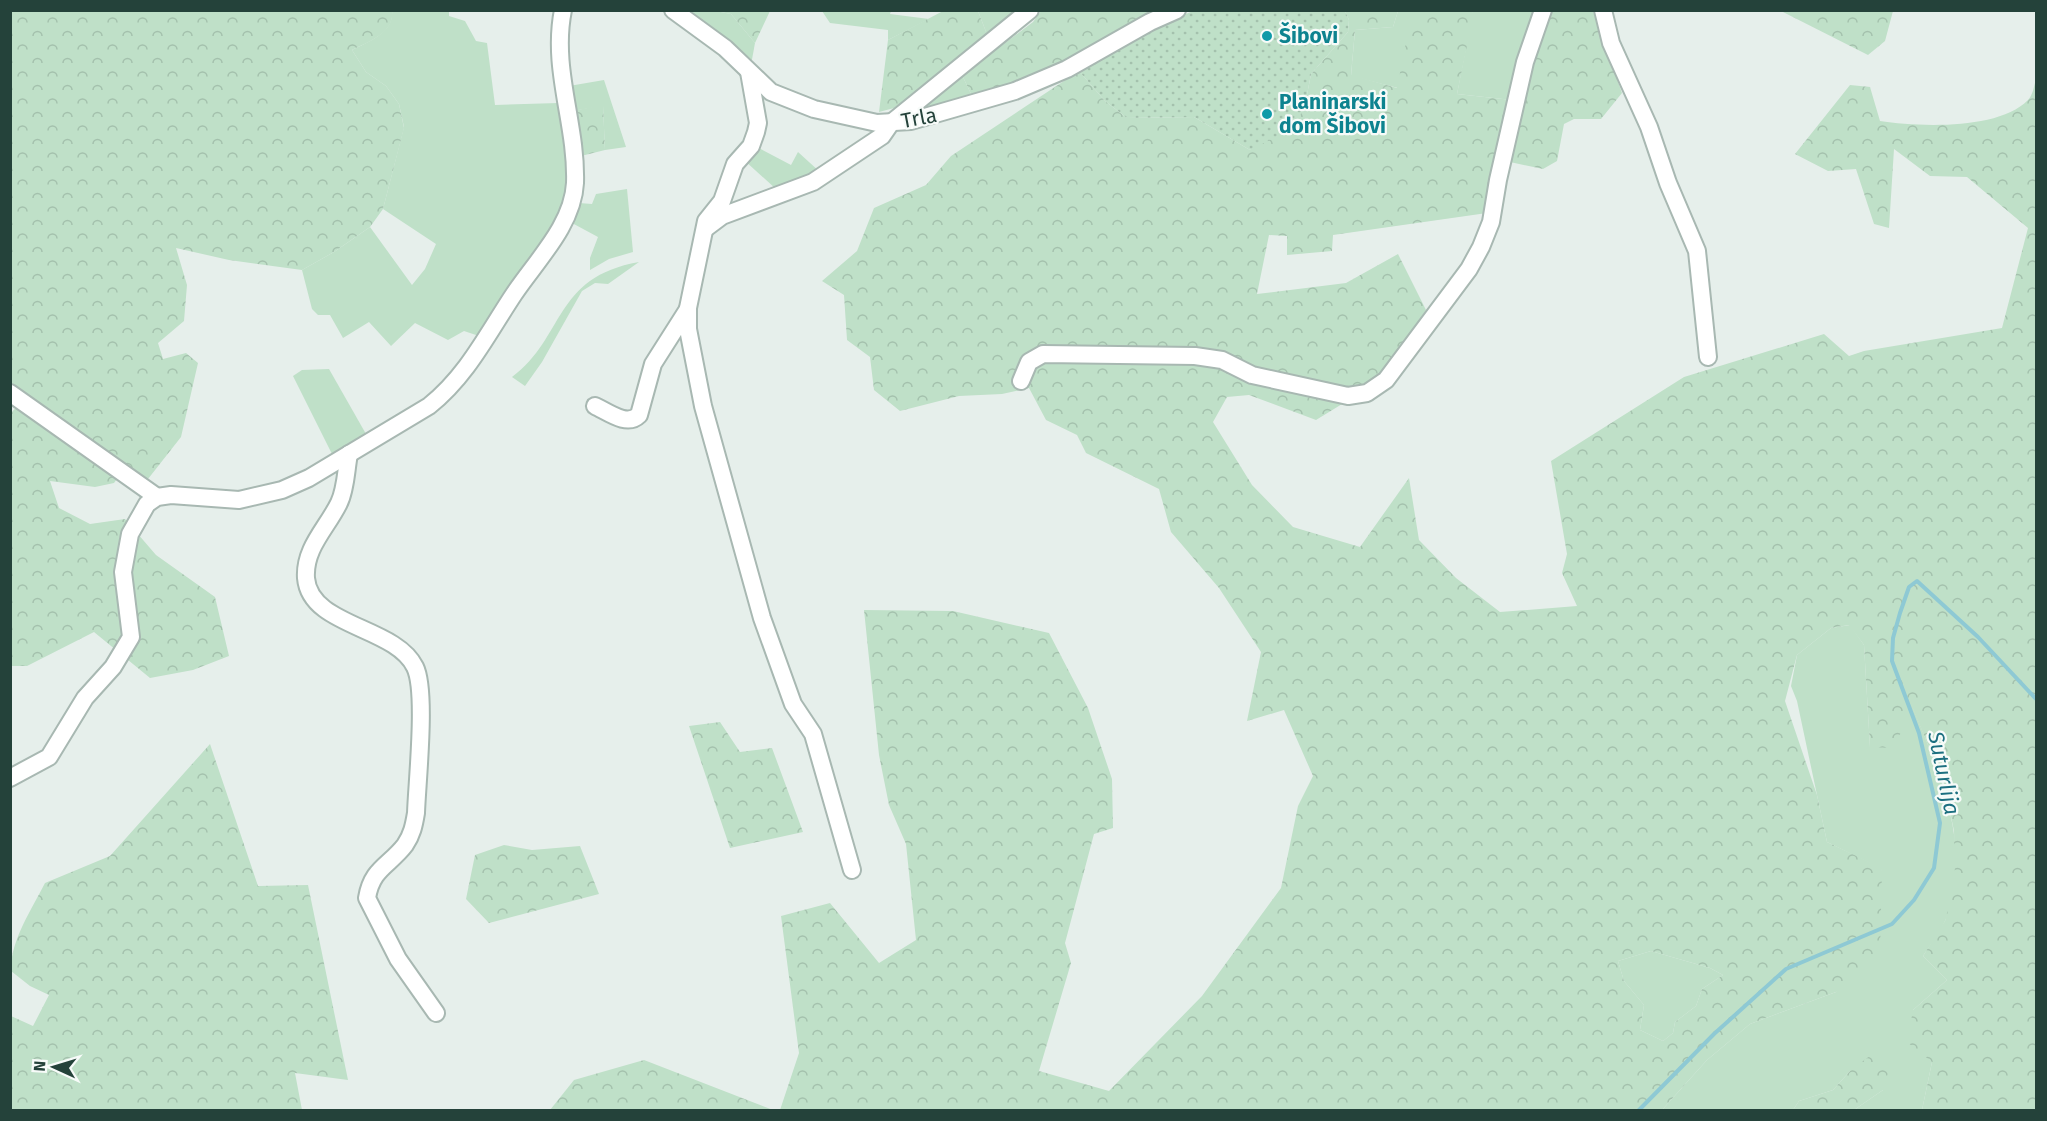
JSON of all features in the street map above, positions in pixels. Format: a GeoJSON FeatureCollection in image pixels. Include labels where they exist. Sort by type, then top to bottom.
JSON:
{"type":"FeatureCollection","features":[{"type":"Feature","properties":{"kind":"street"},"geometry":{"type":"LineString","coordinates":[[10,778],[50,757],[85,698],[113,667],[131,637],[123,572],[135,522],[147,504],[157,497],[171,495],[226,500],[252,498],[282,490],[309,478],[429,406],[446,393],[488,339],[511,298],[554,238],[573,196],[575,171],[560,64],[559,30],[563,10]]}},
{"type":"Feature","properties":{"kind":"street","name":"Trla"},"geometry":{"type":"LineString","coordinates":[[673,10],[725,48],[771,92],[814,109],[864,121],[891,123],[931,117],[1015,91],[1067,69],[1150,22],[1177,10]]}},
{"type":"Feature","properties":{"kind":"street"},"geometry":{"type":"LineString","coordinates":[[705,228],[722,216],[813,182],[882,136],[891,123],[1030,10]]}},
{"type":"Feature","properties":{"kind":"street"},"geometry":{"type":"LineString","coordinates":[[1021,381],[1029,362],[1043,354],[1195,356],[1222,360],[1252,375],[1348,396],[1367,393],[1386,380],[1469,269],[1481,247],[1491,222],[1498,180],[1525,62],[1544,10]]}},
{"type":"Feature","properties":{"kind":"street"},"geometry":{"type":"LineString","coordinates":[[1603,10],[1611,43],[1649,127],[1668,183],[1697,251],[1708,357]]}},
{"type":"Feature","properties":{"kind":"street"},"geometry":{"type":"LineString","coordinates":[[749,72],[758,123],[756,132],[751,146],[735,164],[722,201],[711,213],[705,228],[688,308],[688,329],[703,406],[762,618],[793,704],[813,734],[852,870]]}},
{"type":"Feature","properties":{"kind":"street"},"geometry":{"type":"LineString","coordinates":[[595,406],[626,420],[634,419],[639,415],[653,364],[688,308]]}},
{"type":"Feature","properties":{"kind":"street"},"geometry":{"type":"LineString","coordinates":[[10,393],[157,497]]}},
{"type":"Feature","properties":{"kind":"street"},"geometry":{"type":"LineString","coordinates":[[350,454],[340,502],[314,543],[306,577],[309,591],[320,606],[405,653],[415,667],[421,689],[416,813],[412,833],[403,847],[375,874],[367,898],[398,959],[436,1013]]}},
{"type":"Feature","properties":{"kind":"green space"},"geometry":{"type":"Polygon","coordinates":[[[11,11],[392,11],[392,19],[385,31],[352,50],[366,72],[386,86],[399,104],[404,128],[383,209],[370,227],[334,252],[302,270],[229,260],[176,248],[187,285],[184,321],[158,343],[163,359],[186,353],[198,363],[181,437],[148,479],[127,465],[114,483],[95,487],[50,481],[59,508],[90,524],[125,519],[156,555],[215,597],[229,656],[193,670],[150,678],[94,632],[27,666],[11,666],[10,414],[27,396],[10,382],[11,11]]]}},
{"type":"Feature","properties":{"kind":"green space"},"geometry":{"type":"Polygon","coordinates":[[[392,11],[449,11],[449,16],[465,21],[476,41],[487,43],[495,105],[558,103],[567,171],[564,198],[547,239],[482,337],[464,331],[448,340],[415,323],[391,346],[369,322],[343,338],[330,315],[318,315],[312,309],[302,270],[334,252],[370,227],[412,285],[425,269],[436,244],[383,209],[404,127],[399,104],[386,86],[366,72],[352,50],[379,36],[389,25],[392,11]]]}},
{"type":"Feature","properties":{"kind":"green space"},"geometry":{"type":"Polygon","coordinates":[[[684,11],[716,11],[731,14],[755,43],[751,65],[684,11]]]}},
{"type":"Feature","properties":{"kind":"green space"},"geometry":{"type":"Polygon","coordinates":[[[716,11],[770,11],[755,43],[731,14],[716,11]]]}},
{"type":"Feature","properties":{"kind":"green space"},"geometry":{"type":"Polygon","coordinates":[[[822,11],[891,11],[890,14],[929,19],[888,40],[888,30],[830,23],[822,11]]]}},
{"type":"Feature","properties":{"kind":"green space"},"geometry":{"type":"Polygon","coordinates":[[[943,11],[978,11],[988,37],[894,108],[879,112],[888,40],[943,11]]]}},
{"type":"Feature","properties":{"kind":"green space"},"geometry":{"type":"Polygon","coordinates":[[[978,11],[1022,11],[988,37],[978,11]]]}},
{"type":"Feature","properties":{"kind":"green space"},"geometry":{"type":"Polygon","coordinates":[[[1041,11],[1157,11],[1066,62],[973,98],[962,75],[1033,22],[1041,11]]]}},
{"type":"Feature","properties":{"kind":"green space"},"geometry":{"type":"Polygon","coordinates":[[[1193,11],[1345,11],[1349,20],[1348,32],[1311,74],[1306,100],[1296,127],[1250,150],[1194,117],[1127,118],[1105,101],[1079,71],[1167,22],[1193,11]]]}},
{"type":"Feature","properties":{"kind":"green space"},"geometry":{"type":"Polygon","coordinates":[[[1345,11],[1398,11],[1393,27],[1355,30],[1351,75],[1397,88],[1409,27],[1436,15],[1474,12],[1457,94],[1512,100],[1487,213],[1333,235],[1332,251],[1287,255],[1287,236],[1269,235],[1257,294],[1346,283],[1398,254],[1426,310],[1378,382],[1316,420],[1249,395],[1227,397],[1213,422],[1252,485],[1293,527],[1360,547],[1409,478],[1419,540],[1456,578],[1500,612],[1577,606],[1562,573],[1567,554],[1551,461],[1684,377],[1824,334],[1849,356],[1864,351],[2002,328],[2028,228],[1967,177],[1930,176],[1894,149],[1889,228],[1874,224],[1856,169],[1828,171],[1795,154],[1850,85],[1870,87],[1880,121],[1936,125],[1979,121],[2015,110],[2030,98],[2036,79],[2036,1110],[1922,1110],[1932,1062],[1907,1042],[1913,1010],[1947,980],[1923,956],[1945,921],[1955,880],[1954,831],[1944,783],[1913,709],[1893,748],[1870,747],[1864,645],[1849,625],[1831,628],[1797,655],[1785,701],[1817,795],[1827,842],[1882,868],[1880,954],[1836,992],[1750,1024],[1707,1060],[1662,1110],[780,1110],[799,1053],[781,916],[830,903],[879,963],[916,940],[906,844],[889,805],[879,755],[864,610],[953,611],[1049,633],[1088,708],[1112,779],[1113,828],[1094,834],[1065,943],[1071,963],[1039,1071],[1109,1091],[1202,996],[1281,888],[1298,806],[1313,776],[1284,710],[1247,721],[1261,652],[1219,588],[1171,532],[1159,489],[1086,453],[1077,435],[1046,420],[1029,388],[1002,394],[959,396],[900,411],[874,390],[870,357],[847,340],[844,295],[822,281],[857,251],[874,208],[926,185],[951,156],[1079,71],[1105,101],[1127,118],[1194,117],[1250,150],[1306,100],[1311,74],[1348,32],[1349,20],[1345,11]],[[1651,951],[1618,961],[1624,981],[1644,1005],[1640,1030],[1663,1041],[1673,1033],[1675,1022],[1696,1006],[1702,989],[1723,975],[1710,968],[1651,951]]]}},
{"type":"Feature","properties":{"kind":"green space"},"geometry":{"type":"Polygon","coordinates":[[[1398,11],[1537,11],[1512,100],[1457,94],[1473,12],[1398,88],[1351,76],[1355,30],[1393,27],[1398,11]]]}},
{"type":"Feature","properties":{"kind":"green space"},"geometry":{"type":"Polygon","coordinates":[[[1550,11],[1593,11],[1622,93],[1601,119],[1574,119],[1564,124],[1557,161],[1543,169],[1510,162],[1533,57],[1550,11]]]}},
{"type":"Feature","properties":{"kind":"green space"},"geometry":{"type":"Polygon","coordinates":[[[1781,11],[1893,11],[1885,41],[1868,55],[1781,11]]]}},
{"type":"Feature","properties":{"kind":"green space"},"geometry":{"type":"Polygon","coordinates":[[[962,75],[973,98],[921,115],[917,107],[962,75]]]}},
{"type":"Feature","properties":{"kind":"green space"},"geometry":{"type":"Polygon","coordinates":[[[604,80],[626,147],[605,150],[603,106],[572,111],[569,86],[604,80]]]}},
{"type":"Feature","properties":{"kind":"green space"},"geometry":{"type":"Polygon","coordinates":[[[603,105],[605,150],[581,156],[572,111],[603,105]]]}},
{"type":"Feature","properties":{"kind":"green space"},"geometry":{"type":"Polygon","coordinates":[[[757,147],[791,165],[798,152],[820,172],[776,189],[744,160],[757,147]]]}},
{"type":"Feature","properties":{"kind":"green space"},"geometry":{"type":"Polygon","coordinates":[[[627,189],[633,252],[609,259],[590,270],[590,258],[598,237],[572,223],[579,203],[592,204],[596,194],[627,189]]]}},
{"type":"Feature","properties":{"kind":"green space"},"geometry":{"type":"Polygon","coordinates":[[[639,262],[608,284],[595,283],[582,291],[542,362],[525,386],[512,377],[542,345],[575,295],[590,281],[611,270],[639,262]]]}},
{"type":"Feature","properties":{"kind":"green space"},"geometry":{"type":"Polygon","coordinates":[[[329,369],[366,434],[333,456],[293,376],[302,370],[329,369]]]}},
{"type":"Feature","properties":{"kind":"green space"},"geometry":{"type":"Polygon","coordinates":[[[1850,625],[1864,645],[1870,747],[1913,708],[1942,785],[1955,840],[1956,868],[1953,895],[1945,921],[1923,956],[1947,980],[1913,1010],[1932,1062],[1922,1110],[1854,1110],[1883,1090],[1850,1071],[1833,1090],[1799,1101],[1793,1110],[1662,1110],[1707,1060],[1750,1024],[1836,992],[1882,869],[1827,842],[1797,701],[1791,686],[1797,655],[1831,628],[1850,625]]]}},
{"type":"Feature","properties":{"kind":"green space"},"geometry":{"type":"Polygon","coordinates":[[[720,722],[740,752],[772,748],[803,832],[730,848],[689,726],[720,722]]]}},
{"type":"Feature","properties":{"kind":"green space"},"geometry":{"type":"Polygon","coordinates":[[[210,744],[258,886],[308,885],[348,1080],[295,1073],[302,1110],[11,1110],[11,1016],[33,1026],[49,995],[30,986],[11,971],[12,960],[18,937],[45,883],[110,856],[210,744]]]}},
{"type":"Feature","properties":{"kind":"green space"},"geometry":{"type":"Polygon","coordinates":[[[504,845],[532,850],[580,846],[599,894],[489,923],[466,899],[475,855],[504,845]]]}},
{"type":"Feature","properties":{"kind":"green space"},"geometry":{"type":"Polygon","coordinates":[[[1651,951],[1710,968],[1723,975],[1702,989],[1696,1006],[1675,1022],[1673,1033],[1663,1041],[1640,1030],[1644,1005],[1624,981],[1618,961],[1651,951]]]}},
{"type":"Feature","properties":{"kind":"green space"},"geometry":{"type":"Polygon","coordinates":[[[1887,1050],[1892,1060],[1883,1090],[1854,1110],[1793,1110],[1799,1101],[1833,1090],[1850,1071],[1871,1055],[1887,1050]]]}},
{"type":"Feature","properties":{"kind":"green space"},"geometry":{"type":"Polygon","coordinates":[[[644,1060],[773,1110],[550,1110],[574,1080],[644,1060]]]}},
{"type":"Feature","properties":{"kind":"waterway","name":"Suturlija"},"geometry":{"type":"LineString","coordinates":[[1639,1110],[1714,1034],[1786,969],[1892,924],[1914,900],[1934,868],[1940,823],[1919,733],[1892,661],[1893,638],[1909,587],[1917,581],[1978,637],[2036,699]]}},
{"type":"Feature","properties":{"kind":"place","name":"Šibovi"},"geometry":{"type":"Point","coordinates":[1267,36]}},
{"type":"Feature","properties":{"kind":"place","name":"Planinarski dom Šibovi"},"geometry":{"type":"Point","coordinates":[1267,114]}}]}
